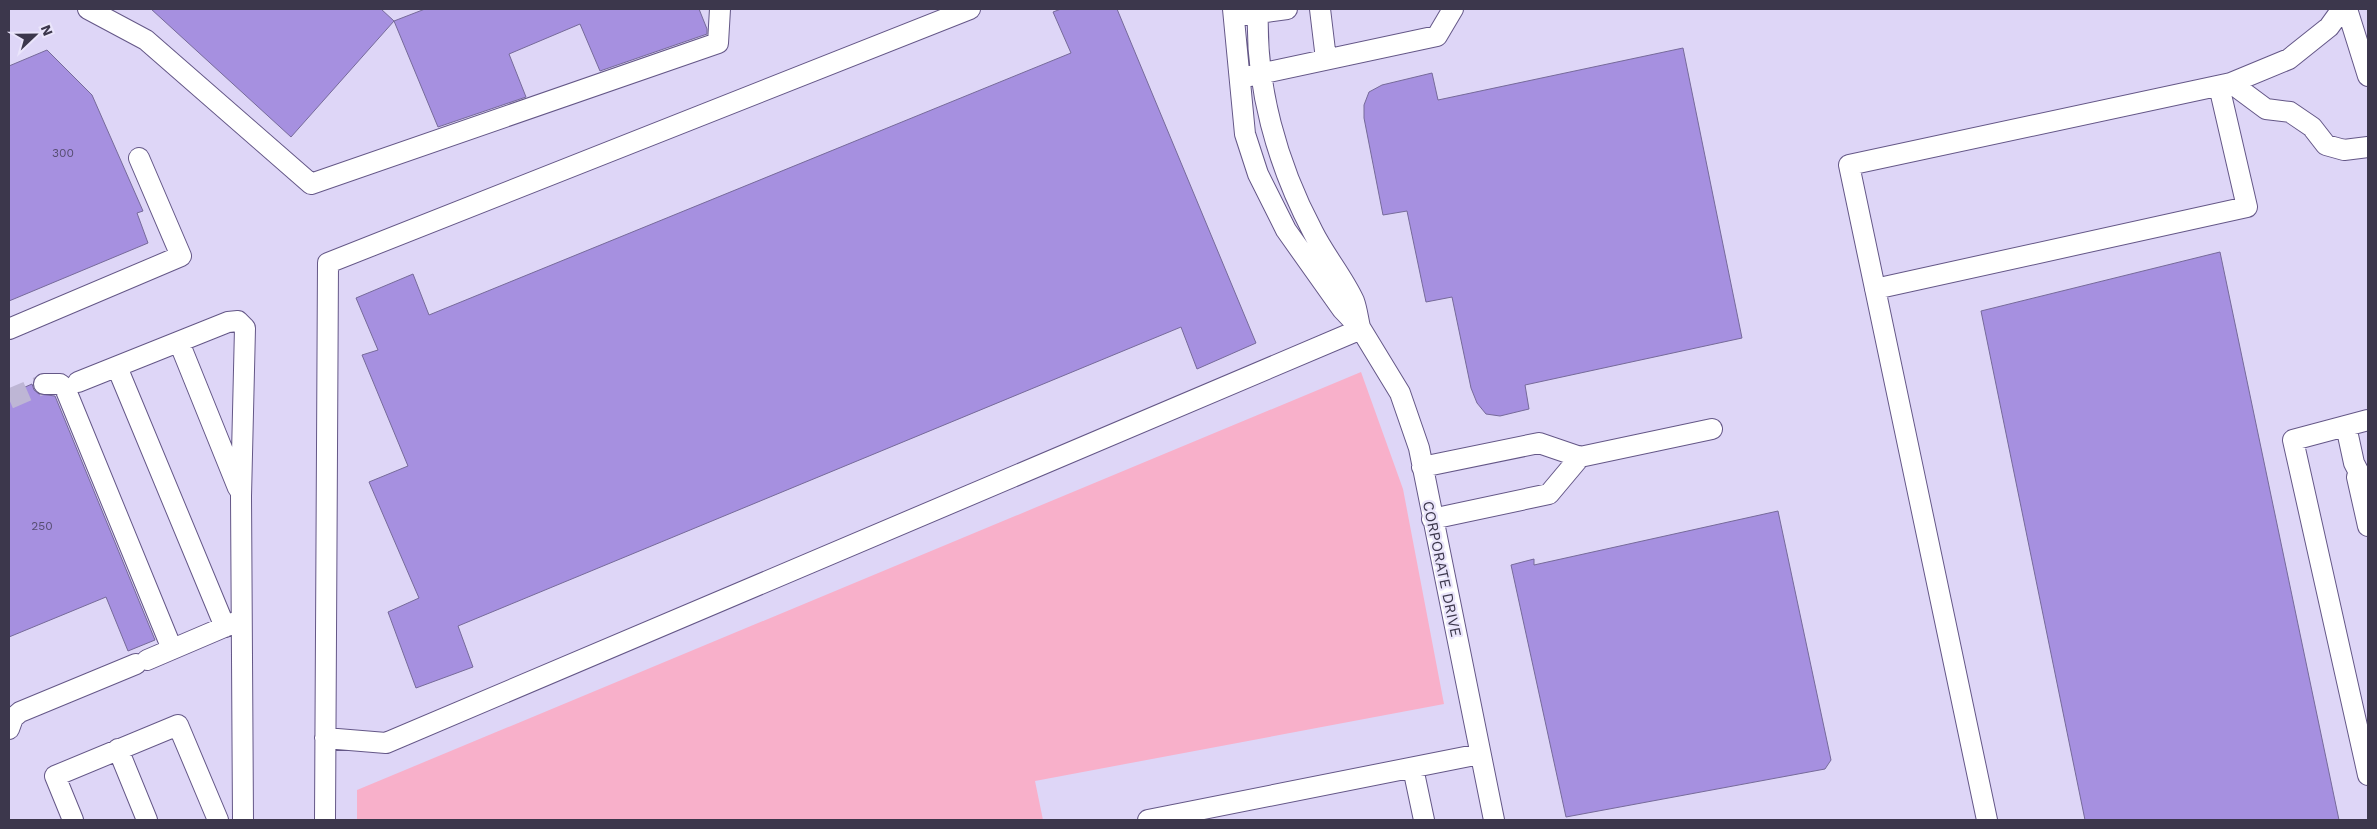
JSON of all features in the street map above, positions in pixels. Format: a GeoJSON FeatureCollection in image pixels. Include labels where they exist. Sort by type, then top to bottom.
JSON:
{"type":"FeatureCollection","features":[{"type":"Feature","properties":{"kind":"street"},"geometry":{"type":"LineString","coordinates":[[88,9],[146,40],[311,184],[718,43],[720,9]]}},
{"type":"Feature","properties":{"kind":"street"},"geometry":{"type":"LineString","coordinates":[[325,820],[328,263],[970,9]]}},
{"type":"Feature","properties":{"kind":"street"},"geometry":{"type":"LineString","coordinates":[[1233,13],[1287,9]]}},
{"type":"Feature","properties":{"kind":"street"},"geometry":{"type":"LineString","coordinates":[[1320,9],[1326,59]]}},
{"type":"Feature","properties":{"kind":"street"},"geometry":{"type":"LineString","coordinates":[[1239,80],[1262,73],[1437,36],[1453,9]]}},
{"type":"Feature","properties":{"kind":"street"},"geometry":{"type":"LineString","coordinates":[[1987,820],[1849,164],[2225,84],[2289,59],[2329,27],[2342,9]]}},
{"type":"Feature","properties":{"kind":"street"},"geometry":{"type":"LineString","coordinates":[[2346,9],[2368,76]]}},
{"type":"Feature","properties":{"kind":"street","name":"CORPORATE DRIVE"},"geometry":{"type":"LineString","coordinates":[[1258,11],[1257,41],[1267,111],[1285,172],[1313,233],[1354,302],[1361,329]]}},
{"type":"Feature","properties":{"kind":"street","name":"CORPORATE DRIVE"},"geometry":{"type":"LineString","coordinates":[[1233,13],[1244,134],[1258,174],[1286,230],[1342,310],[1361,329],[1400,393],[1419,448],[1494,820]]}},
{"type":"Feature","properties":{"kind":"street"},"geometry":{"type":"LineString","coordinates":[[2225,84],[2266,109],[2290,112],[2312,127],[2326,145],[2344,150],[2368,147]]}},
{"type":"Feature","properties":{"kind":"street"},"geometry":{"type":"LineString","coordinates":[[1875,289],[2247,207],[2225,84]]}},
{"type":"Feature","properties":{"kind":"street"},"geometry":{"type":"LineString","coordinates":[[9,329],[181,256],[139,158]]}},
{"type":"Feature","properties":{"kind":"street"},"geometry":{"type":"LineString","coordinates":[[78,382],[232,321],[238,321],[245,328],[242,496],[234,623],[243,820]]}},
{"type":"Feature","properties":{"kind":"street"},"geometry":{"type":"LineString","coordinates":[[326,738],[386,743],[1361,329]]}},
{"type":"Feature","properties":{"kind":"street"},"geometry":{"type":"LineString","coordinates":[[179,342],[242,496]]}},
{"type":"Feature","properties":{"kind":"street"},"geometry":{"type":"LineString","coordinates":[[117,367],[234,623]]}},
{"type":"Feature","properties":{"kind":"street"},"geometry":{"type":"LineString","coordinates":[[44,384],[60,384],[65,388],[172,649]]}},
{"type":"Feature","properties":{"kind":"street"},"geometry":{"type":"LineString","coordinates":[[2368,420],[2293,440],[2368,775]]}},
{"type":"Feature","properties":{"kind":"street"},"geometry":{"type":"LineString","coordinates":[[2346,426],[2368,526]]}},
{"type":"Feature","properties":{"kind":"street"},"geometry":{"type":"LineString","coordinates":[[1422,467],[1538,443],[1580,457],[1712,429]]}},
{"type":"Feature","properties":{"kind":"street"},"geometry":{"type":"LineString","coordinates":[[1432,519],[1549,494],[1580,457]]}},
{"type":"Feature","properties":{"kind":"street"},"geometry":{"type":"LineString","coordinates":[[2354,463],[2368,490]]}},
{"type":"Feature","properties":{"kind":"street"},"geometry":{"type":"LineString","coordinates":[[9,729],[13,718],[20,712],[234,623]]}},
{"type":"Feature","properties":{"kind":"street"},"geometry":{"type":"LineString","coordinates":[[73,820],[55,776],[178,725],[218,820]]}},
{"type":"Feature","properties":{"kind":"street"},"geometry":{"type":"LineString","coordinates":[[118,750],[147,820]]}},
{"type":"Feature","properties":{"kind":"street"},"geometry":{"type":"LineString","coordinates":[[1148,820],[1480,754]]}},
{"type":"Feature","properties":{"kind":"street"},"geometry":{"type":"LineString","coordinates":[[1412,768],[1424,820]]}},
{"type":"Feature","properties":{"kind":"shaded area"},"geometry":{"type":"Polygon","coordinates":[[[1361,372],[1403,489],[1444,704],[1035,781],[1043,820],[357,820],[357,790],[1361,372]]]}},
{"type":"Feature","properties":{"kind":"building"},"geometry":{"type":"Polygon","coordinates":[[[151,9],[381,9],[394,21],[291,137],[151,9]]]}},
{"type":"Feature","properties":{"kind":"building"},"geometry":{"type":"Polygon","coordinates":[[[425,9],[699,9],[707,29],[707,34],[600,71],[580,24],[509,54],[526,97],[438,127],[394,21],[425,9]]]}},
{"type":"Feature","properties":{"kind":"building"},"geometry":{"type":"Polygon","coordinates":[[[1061,9],[1117,9],[1256,343],[1197,369],[1181,327],[458,626],[473,667],[416,688],[388,612],[419,598],[369,482],[408,466],[362,355],[378,350],[356,298],[413,274],[429,315],[1071,53],[1053,12],[1061,9]]]}},
{"type":"Feature","properties":{"kind":"building"},"geometry":{"type":"Polygon","coordinates":[[[1683,48],[1742,338],[1525,385],[1529,409],[1500,416],[1486,414],[1477,403],[1471,388],[1452,297],[1426,302],[1407,211],[1383,215],[1364,118],[1364,105],[1369,92],[1382,85],[1432,73],[1438,100],[1683,48]]]}},
{"type":"Feature","properties":{"kind":"building"},"geometry":{"type":"Polygon","coordinates":[[[47,50],[92,95],[143,211],[137,213],[148,243],[9,301],[9,66],[47,50]]]}},
{"type":"Feature","properties":{"kind":"building"},"geometry":{"type":"Polygon","coordinates":[[[2220,252],[2339,820],[2085,820],[1981,311],[2220,252]]]}},
{"type":"Feature","properties":{"kind":"building"},"geometry":{"type":"Polygon","coordinates":[[[32,384],[34,390],[39,394],[55,396],[155,640],[128,651],[106,597],[9,637],[9,394],[32,384]]]}},
{"type":"Feature","properties":{"kind":"building"},"geometry":{"type":"Polygon","coordinates":[[[1778,511],[1831,760],[1825,769],[1566,817],[1511,565],[1534,559],[1534,565],[1778,511]]]}},
{"type":"Feature","properties":{"kind":"tunnel"},"geometry":{"type":"LineString","coordinates":[[9,399],[44,384]]}}]}
